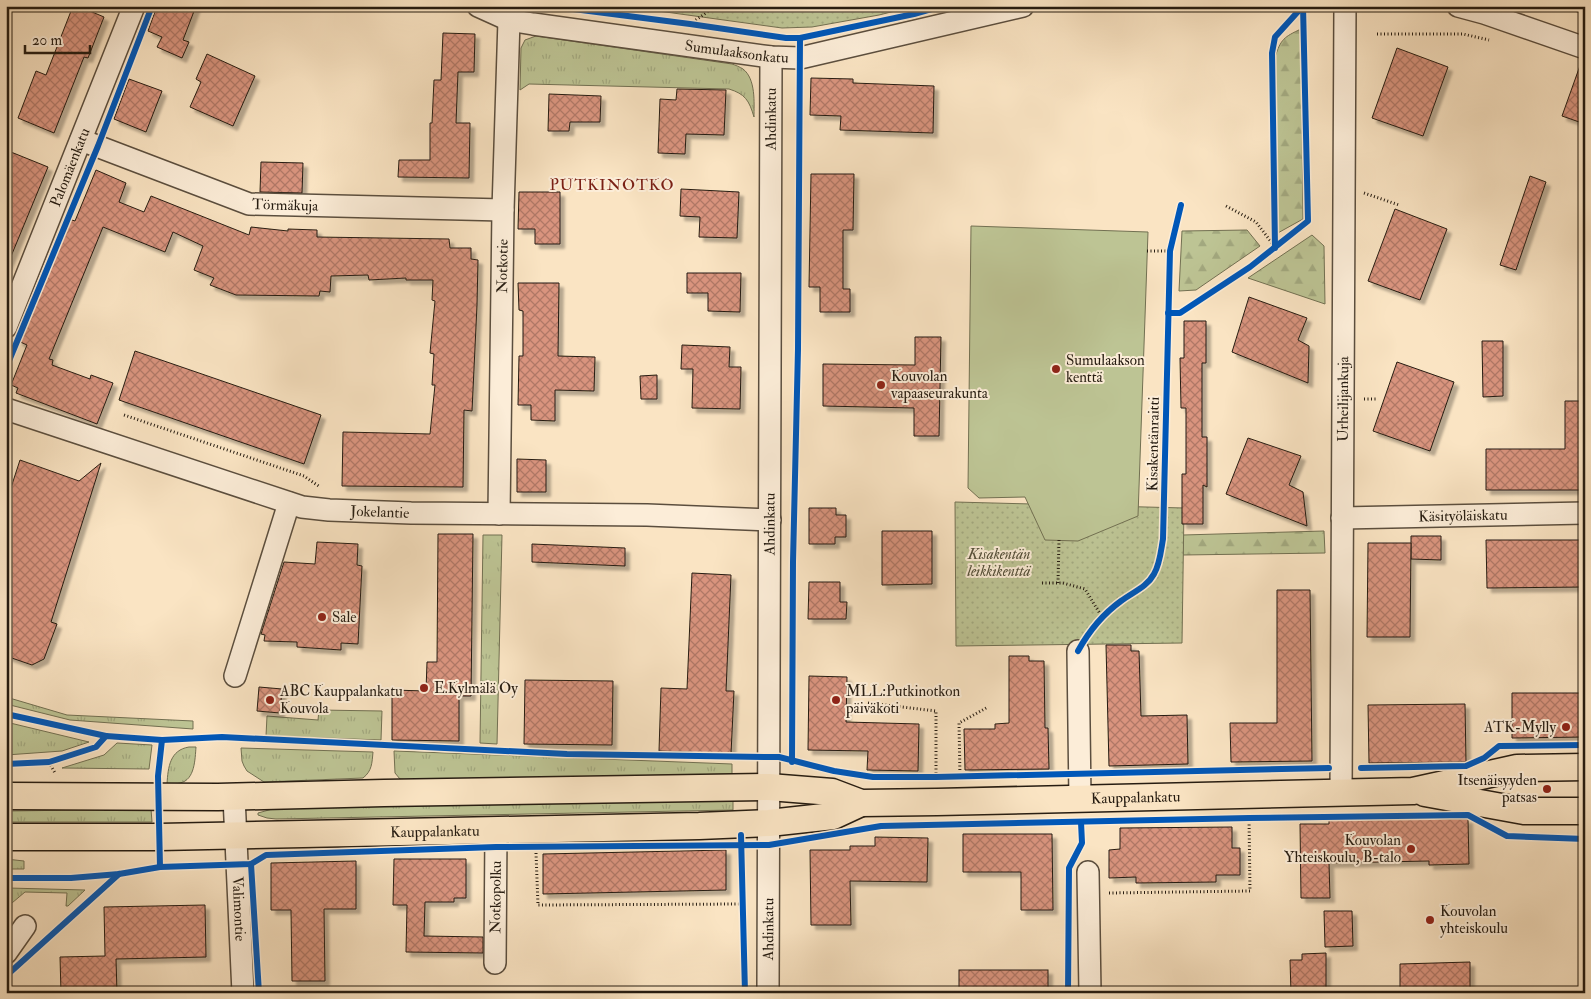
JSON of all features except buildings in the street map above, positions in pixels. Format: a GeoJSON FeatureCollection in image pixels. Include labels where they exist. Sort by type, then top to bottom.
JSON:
{"type":"FeatureCollection","features":[{"type":"Feature","properties":{"kind":"main road","name":"Kauppalankatu"},"geometry":{"type":"LineString","coordinates":[[1413,791],[1517,768],[1585,767]]}},
{"type":"Feature","properties":{"kind":"main road","name":"Kauppalankatu"},"geometry":{"type":"LineString","coordinates":[[6,796],[159,798],[384,792],[769,788],[832,792],[860,803],[1413,791],[1524,811],[1585,811]]}},
{"type":"Feature","properties":{"kind":"main road","name":"Kauppalankatu"},"geometry":{"type":"LineString","coordinates":[[6,837],[236,836],[769,823],[833,816],[860,803]]}},
{"type":"Feature","properties":{"kind":"street","name":"Palomäenkatu"},"geometry":{"type":"LineString","coordinates":[[6,327],[134,6]]}},
{"type":"Feature","properties":{"kind":"street","name":"Sumulaaksonkatu"},"geometry":{"type":"LineString","coordinates":[[478,6],[510,20],[771,57],[800,58],[1023,6]]}},
{"type":"Feature","properties":{"kind":"street","name":"Urheilijankuja"},"geometry":{"type":"LineString","coordinates":[[1341,792],[1345,6]]}},
{"type":"Feature","properties":{"kind":"street"},"geometry":{"type":"LineString","coordinates":[[1458,6],[1492,15],[1585,48]]}},
{"type":"Feature","properties":{"kind":"street","name":"Notkotie"},"geometry":{"type":"LineString","coordinates":[[499,514],[502,210],[510,20]]}},
{"type":"Feature","properties":{"kind":"street","name":"Ahdinkatu"},"geometry":{"type":"LineString","coordinates":[[768,993],[771,57]]}},
{"type":"Feature","properties":{"kind":"street","name":"Törmäkuja"},"geometry":{"type":"LineString","coordinates":[[81,140],[249,204],[502,210]]}},
{"type":"Feature","properties":{"kind":"street","name":"Jokelantie"},"geometry":{"type":"LineString","coordinates":[[6,410],[302,507],[329,510],[647,515],[770,520]]}},
{"type":"Feature","properties":{"kind":"street"},"geometry":{"type":"LineString","coordinates":[[234,676],[289,503]]}},
{"type":"Feature","properties":{"kind":"street","name":"Käsityöläiskatu"},"geometry":{"type":"LineString","coordinates":[[1342,518],[1585,513]]}},
{"type":"Feature","properties":{"kind":"street"},"geometry":{"type":"LineString","coordinates":[[1078,651],[1080,799]]}},
{"type":"Feature","properties":{"kind":"street","name":"Valimontie"},"geometry":{"type":"LineString","coordinates":[[234,797],[243,993]]}},
{"type":"Feature","properties":{"kind":"street","name":"Notkopolku"},"geometry":{"type":"LineString","coordinates":[[495,964],[496,830]]}},
{"type":"Feature","properties":{"kind":"street"},"geometry":{"type":"LineString","coordinates":[[1088,872],[1090,993]]}},
{"type":"Feature","properties":{"kind":"street"},"geometry":{"type":"LineString","coordinates":[[6,953],[26,926]]}},
{"type":"Feature","properties":{"kind":"path"},"geometry":{"type":"LineString","coordinates":[[710,10],[712,6]]}},
{"type":"Feature","properties":{"kind":"path"},"geometry":{"type":"LineString","coordinates":[[690,24],[710,10],[720,6]]}},
{"type":"Feature","properties":{"kind":"path"},"geometry":{"type":"LineString","coordinates":[[1303,6],[1304,16]]}},
{"type":"Feature","properties":{"kind":"path"},"geometry":{"type":"LineString","coordinates":[[1275,248],[1272,53],[1275,37],[1303,6]]}},
{"type":"Feature","properties":{"kind":"path"},"geometry":{"type":"LineString","coordinates":[[681,23],[700,25]]}},
{"type":"Feature","properties":{"kind":"path"},"geometry":{"type":"LineString","coordinates":[[1378,25],[1377,34],[1463,34],[1496,42]]}},
{"type":"Feature","properties":{"kind":"path"},"geometry":{"type":"LineString","coordinates":[[1364,192],[1399,205]]}},
{"type":"Feature","properties":{"kind":"path"},"geometry":{"type":"LineString","coordinates":[[1226,206],[1256,222],[1275,248]]}},
{"type":"Feature","properties":{"kind":"path"},"geometry":{"type":"LineString","coordinates":[[1269,252],[1282,242]]}},
{"type":"Feature","properties":{"kind":"path"},"geometry":{"type":"LineString","coordinates":[[1170,260],[1172,243]]}},
{"type":"Feature","properties":{"kind":"path"},"geometry":{"type":"LineString","coordinates":[[1148,251],[1170,251]]}},
{"type":"Feature","properties":{"kind":"path"},"geometry":{"type":"LineString","coordinates":[[124,415],[304,476],[323,489]]}},
{"type":"Feature","properties":{"kind":"path"},"geometry":{"type":"LineString","coordinates":[[1058,583],[1059,540]]}},
{"type":"Feature","properties":{"kind":"path"},"geometry":{"type":"LineString","coordinates":[[1042,583],[1058,583],[1085,589],[1100,619],[1109,611]]}},
{"type":"Feature","properties":{"kind":"path"},"geometry":{"type":"LineString","coordinates":[[868,704],[936,711],[936,777]]}},
{"type":"Feature","properties":{"kind":"path"},"geometry":{"type":"LineString","coordinates":[[960,777],[960,722],[988,707]]}},
{"type":"Feature","properties":{"kind":"path"},"geometry":{"type":"LineString","coordinates":[[41,763],[58,759]]}},
{"type":"Feature","properties":{"kind":"path"},"geometry":{"type":"LineString","coordinates":[[952,777],[969,776]]}},
{"type":"Feature","properties":{"kind":"path"},"geometry":{"type":"LineString","coordinates":[[927,777],[944,777]]}},
{"type":"Feature","properties":{"kind":"path"},"geometry":{"type":"LineString","coordinates":[[1239,818],[1259,818]]}},
{"type":"Feature","properties":{"kind":"path"},"geometry":{"type":"LineString","coordinates":[[1089,894],[1250,891],[1249,818]]}},
{"type":"Feature","properties":{"kind":"path"},"geometry":{"type":"LineString","coordinates":[[545,847],[536,847],[538,905],[743,904]]}},
{"type":"Feature","properties":{"kind":"path"},"geometry":{"type":"LineString","coordinates":[[742,894],[743,912]]}},
{"type":"Feature","properties":{"kind":"green space"},"geometry":{"type":"Polygon","coordinates":[[[622,6],[915,6],[879,15],[812,27],[782,28],[622,6]]]}},
{"type":"Feature","properties":{"kind":"green space"},"geometry":{"type":"Polygon","coordinates":[[[1561,6],[1585,6],[1585,15],[1561,6]]]}},
{"type":"Feature","properties":{"kind":"green space"},"geometry":{"type":"Polygon","coordinates":[[[1301,29],[1303,219],[1276,234],[1275,57],[1284,39],[1301,29]]]}},
{"type":"Feature","properties":{"kind":"green space"},"geometry":{"type":"Polygon","coordinates":[[[536,36],[735,65],[743,69],[750,79],[754,98],[754,117],[746,99],[739,93],[729,89],[529,84],[520,90],[521,48],[525,40],[536,36]]]}},
{"type":"Feature","properties":{"kind":"green space","name":"Sumulaakson kenttä"},"geometry":{"type":"Polygon","coordinates":[[[971,226],[1148,232],[1138,516],[1078,541],[1045,540],[1025,497],[979,498],[968,488],[971,226]]]}},
{"type":"Feature","properties":{"kind":"green space"},"geometry":{"type":"Polygon","coordinates":[[[1247,230],[1260,246],[1196,290],[1179,291],[1182,231],[1247,230]]]}},
{"type":"Feature","properties":{"kind":"green space"},"geometry":{"type":"Polygon","coordinates":[[[1312,235],[1324,246],[1325,304],[1248,278],[1312,235]]]}},
{"type":"Feature","properties":{"kind":"green space","name":"Kisakentän leikkikenttä"},"geometry":{"type":"Polygon","coordinates":[[[955,502],[1184,508],[1182,643],[956,646],[955,502]]]}},
{"type":"Feature","properties":{"kind":"green space"},"geometry":{"type":"Polygon","coordinates":[[[1324,531],[1325,553],[1183,555],[1183,535],[1324,531]]]}},
{"type":"Feature","properties":{"kind":"green space"},"geometry":{"type":"Polygon","coordinates":[[[483,535],[502,535],[497,744],[480,743],[483,535]]]}},
{"type":"Feature","properties":{"kind":"green space"},"geometry":{"type":"Polygon","coordinates":[[[6,697],[67,715],[193,721],[193,729],[70,720],[6,704],[6,697]]]}},
{"type":"Feature","properties":{"kind":"green space"},"geometry":{"type":"Polygon","coordinates":[[[319,710],[382,711],[381,740],[266,736],[267,716],[318,720],[319,710]]]}},
{"type":"Feature","properties":{"kind":"green space"},"geometry":{"type":"Polygon","coordinates":[[[6,722],[89,742],[62,751],[6,755],[6,722]]]}},
{"type":"Feature","properties":{"kind":"green space"},"geometry":{"type":"Polygon","coordinates":[[[117,743],[152,745],[149,769],[62,768],[104,755],[117,743]]]}},
{"type":"Feature","properties":{"kind":"green space"},"geometry":{"type":"Polygon","coordinates":[[[189,747],[196,747],[194,763],[189,778],[178,783],[167,784],[171,760],[178,752],[189,747]]]}},
{"type":"Feature","properties":{"kind":"green space"},"geometry":{"type":"Polygon","coordinates":[[[241,748],[373,752],[370,770],[363,778],[264,782],[247,771],[242,761],[241,748]]]}},
{"type":"Feature","properties":{"kind":"green space"},"geometry":{"type":"Polygon","coordinates":[[[394,751],[732,764],[732,774],[409,780],[400,779],[395,773],[394,751]]]}},
{"type":"Feature","properties":{"kind":"green space"},"geometry":{"type":"Polygon","coordinates":[[[733,800],[733,810],[276,819],[258,815],[258,813],[276,808],[733,800]]]}},
{"type":"Feature","properties":{"kind":"green space"},"geometry":{"type":"Polygon","coordinates":[[[151,809],[152,822],[6,822],[6,811],[151,809]]]}},
{"type":"Feature","properties":{"kind":"green space"},"geometry":{"type":"Polygon","coordinates":[[[6,859],[24,861],[24,869],[6,869],[6,859]]]}},
{"type":"Feature","properties":{"kind":"green space"},"geometry":{"type":"Polygon","coordinates":[[[6,888],[85,890],[68,906],[66,906],[67,893],[25,892],[6,908],[6,888]]]}},
{"type":"Feature","properties":{"kind":"cycle path"},"geometry":{"type":"LineString","coordinates":[[6,368],[98,146],[152,6]]}},
{"type":"Feature","properties":{"kind":"cycle path"},"geometry":{"type":"LineString","coordinates":[[550,6],[786,38],[800,38],[914,14],[942,6]]}},
{"type":"Feature","properties":{"kind":"cycle path"},"geometry":{"type":"LineString","coordinates":[[1275,248],[1272,53],[1275,37],[1303,6]]}},
{"type":"Feature","properties":{"kind":"cycle path"},"geometry":{"type":"LineString","coordinates":[[1168,313],[1180,313],[1250,267],[1308,221],[1303,6]]}},
{"type":"Feature","properties":{"kind":"cycle path"},"geometry":{"type":"LineString","coordinates":[[792,762],[800,38]]}},
{"type":"Feature","properties":{"kind":"cycle path","name":"Kisakentänraitti"},"geometry":{"type":"LineString","coordinates":[[1078,651],[1108,611],[1151,579],[1159,561],[1163,539],[1170,251],[1181,205]]}},
{"type":"Feature","properties":{"kind":"cycle path"},"geometry":{"type":"LineString","coordinates":[[6,714],[106,736]]}},
{"type":"Feature","properties":{"kind":"cycle path"},"geometry":{"type":"LineString","coordinates":[[6,764],[49,762],[96,747],[106,736],[162,740],[222,737],[567,754],[779,757],[834,771],[873,777],[1329,768]]}},
{"type":"Feature","properties":{"kind":"cycle path"},"geometry":{"type":"LineString","coordinates":[[160,867],[158,776],[162,740]]}},
{"type":"Feature","properties":{"kind":"cycle path"},"geometry":{"type":"LineString","coordinates":[[1361,768],[1466,766],[1484,758],[1499,746],[1585,745]]}},
{"type":"Feature","properties":{"kind":"cycle path"},"geometry":{"type":"LineString","coordinates":[[6,878],[71,878],[119,874],[160,867],[251,864],[266,855],[496,847],[769,845],[881,826],[1468,815],[1507,836],[1585,839]]}},
{"type":"Feature","properties":{"kind":"cycle path"},"geometry":{"type":"LineString","coordinates":[[1068,993],[1069,868],[1082,843],[1081,822]]}},
{"type":"Feature","properties":{"kind":"cycle path"},"geometry":{"type":"LineString","coordinates":[[741,835],[745,993]]}},
{"type":"Feature","properties":{"kind":"cycle path"},"geometry":{"type":"LineString","coordinates":[[251,864],[259,993]]}},
{"type":"Feature","properties":{"kind":"cycle path"},"geometry":{"type":"LineString","coordinates":[[6,976],[119,874]]}},
{"type":"Feature","properties":{"kind":"place","name":"Sumulaakson kenttä"},"geometry":{"type":"Point","coordinates":[1056,369]}},
{"type":"Feature","properties":{"kind":"place","name":"Kouvolan vapaaseurakunta"},"geometry":{"type":"Point","coordinates":[881,385]}},
{"type":"Feature","properties":{"kind":"place","name":"Sale"},"geometry":{"type":"Point","coordinates":[322,617]}},
{"type":"Feature","properties":{"kind":"place","name":"E.Kylmälä Oy"},"geometry":{"type":"Point","coordinates":[424,688]}},
{"type":"Feature","properties":{"kind":"place","name":"ABC Kauppalankatu Kouvola"},"geometry":{"type":"Point","coordinates":[270,700]}},
{"type":"Feature","properties":{"kind":"place","name":"MLL:Putkinotkon päiväkoti"},"geometry":{"type":"Point","coordinates":[836,700]}},
{"type":"Feature","properties":{"kind":"place","name":"ATK-Mylly"},"geometry":{"type":"Point","coordinates":[1566,727]}},
{"type":"Feature","properties":{"kind":"place","name":"Itsenäisyyden patsas"},"geometry":{"type":"Point","coordinates":[1547,789]}},
{"type":"Feature","properties":{"kind":"place","name":"Kouvolan Yhteiskoulu, B-talo"},"geometry":{"type":"Point","coordinates":[1411,849]}},
{"type":"Feature","properties":{"kind":"place","name":"Kouvolan yhteiskoulu"},"geometry":{"type":"Point","coordinates":[1430,920]}},
{"type":"Feature","properties":{"kind":"district","name":"PUTKINOTKO"},"geometry":{"type":"Point","coordinates":[612,184]}}]}
